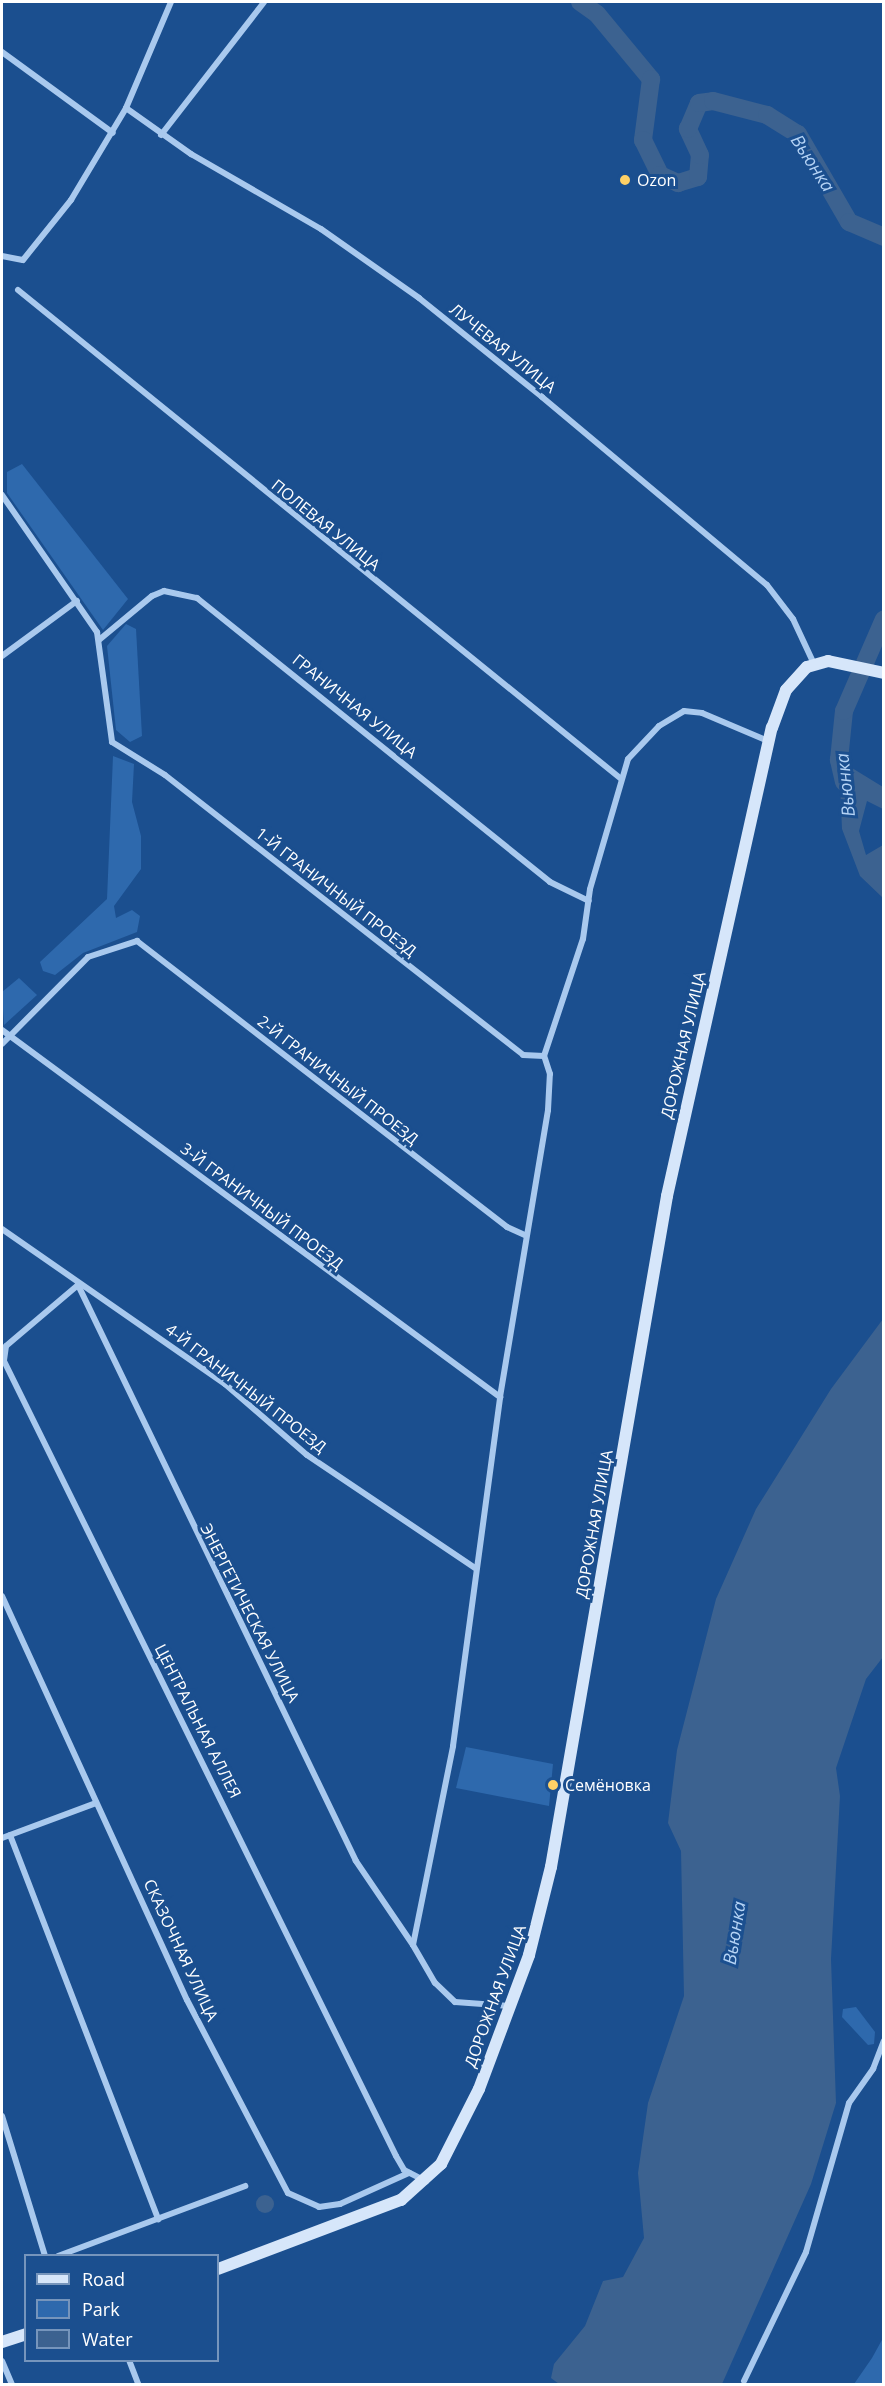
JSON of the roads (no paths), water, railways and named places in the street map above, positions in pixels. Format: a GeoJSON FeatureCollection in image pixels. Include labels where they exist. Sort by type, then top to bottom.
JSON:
{"type":"FeatureCollection","features":[{"type":"Feature","properties":{"kind":"main road"},"geometry":{"type":"LineString","coordinates":[[814,664],[833,662],[884,673]]}},
{"type":"Feature","properties":{"kind":"main road","name":"ДОРОЖНАЯ УЛИЦА"},"geometry":{"type":"LineString","coordinates":[[219,2269],[369,2216],[426,2181],[464,2122],[511,2006],[551,1867],[667,1196],[768,741],[791,682],[814,664]]}},
{"type":"Feature","properties":{"kind":"main road"},"geometry":{"type":"LineString","coordinates":[[2,2342],[24,2335]]}},
{"type":"Feature","properties":{"kind":"street"},"geometry":{"type":"LineString","coordinates":[[2,256],[15,262],[23,260],[71,200],[113,134],[171,2]]}},
{"type":"Feature","properties":{"kind":"street"},"geometry":{"type":"LineString","coordinates":[[161,135],[264,2]]}},
{"type":"Feature","properties":{"kind":"street"},"geometry":{"type":"LineString","coordinates":[[2,52],[113,134]]}},
{"type":"Feature","properties":{"kind":"street","name":"ЛУЧЕВАЯ УЛИЦА"},"geometry":{"type":"LineString","coordinates":[[126,108],[161,135],[321,229],[524,382],[761,579],[793,619],[814,664]]}},
{"type":"Feature","properties":{"kind":"street","name":"ПОЛЕВАЯ УЛИЦА"},"geometry":{"type":"LineString","coordinates":[[18,290],[620,778]]}},
{"type":"Feature","properties":{"kind":"street"},"geometry":{"type":"LineString","coordinates":[[2,495],[35,549],[77,602],[99,640]]}},
{"type":"Feature","properties":{"kind":"street","name":"ГРАНИЧНАЯ УЛИЦА"},"geometry":{"type":"LineString","coordinates":[[99,640],[152,596],[164,591],[197,598],[550,882],[589,901]]}},
{"type":"Feature","properties":{"kind":"street"},"geometry":{"type":"LineString","coordinates":[[2,656],[77,602]]}},
{"type":"Feature","properties":{"kind":"street","name":"1-Й ГРАНИЧНЫЙ ПРОЕЗД"},"geometry":{"type":"LineString","coordinates":[[99,640],[112,742],[165,775],[523,1054],[544,1056]]}},
{"type":"Feature","properties":{"kind":"street"},"geometry":{"type":"LineString","coordinates":[[413,1945],[453,1746],[475,1568],[500,1397],[551,1087],[544,1056],[583,939],[589,901],[620,778],[634,750],[669,718],[684,711],[702,713],[768,741]]}},
{"type":"Feature","properties":{"kind":"street","name":"2-Й ГРАНИЧНЫЙ ПРОЕЗД"},"geometry":{"type":"LineString","coordinates":[[10,1033],[88,957],[137,941],[507,1227],[525,1235]]}},
{"type":"Feature","properties":{"kind":"street"},"geometry":{"type":"LineString","coordinates":[[2,1030],[10,1033],[2,1044]]}},
{"type":"Feature","properties":{"kind":"street","name":"3-Й ГРАНИЧНЫЙ ПРОЕЗД"},"geometry":{"type":"LineString","coordinates":[[10,1033],[500,1397]]}},
{"type":"Feature","properties":{"kind":"street","name":"4-Й ГРАНИЧНЫЙ ПРОЕЗД"},"geometry":{"type":"LineString","coordinates":[[2,1229],[78,1285],[225,1384],[307,1455],[475,1568]]}},
{"type":"Feature","properties":{"kind":"street","name":"ЭНЕРГЕТИЧЕСКАЯ УЛИЦА"},"geometry":{"type":"LineString","coordinates":[[78,1285],[356,1861],[413,1945],[435,1983],[455,2002],[511,2006]]}},
{"type":"Feature","properties":{"kind":"street","name":"ЦЕНТРАЛЬНАЯ АЛЛЕЯ"},"geometry":{"type":"LineString","coordinates":[[78,1285],[6,1346],[4,1361],[396,2156],[409,2173]]}},
{"type":"Feature","properties":{"kind":"street","name":"СКАЗОЧНАЯ УЛИЦА"},"geometry":{"type":"LineString","coordinates":[[2,1596],[187,2000],[288,2193],[319,2207],[340,2204],[409,2173]]}},
{"type":"Feature","properties":{"kind":"street"},"geometry":{"type":"LineString","coordinates":[[2,1838],[96,1803]]}},
{"type":"Feature","properties":{"kind":"street"},"geometry":{"type":"LineString","coordinates":[[10,1835],[158,2219]]}},
{"type":"Feature","properties":{"kind":"street"},"geometry":{"type":"LineString","coordinates":[[744,2381],[806,2252],[849,2103],[873,2069],[884,2041]]}},
{"type":"Feature","properties":{"kind":"street"},"geometry":{"type":"LineString","coordinates":[[2,2116],[44,2254]]}},
{"type":"Feature","properties":{"kind":"street"},"geometry":{"type":"LineString","coordinates":[[409,2173],[426,2181]]}},
{"type":"Feature","properties":{"kind":"street"},"geometry":{"type":"LineString","coordinates":[[63,2254],[245,2186]]}},
{"type":"Feature","properties":{"kind":"street"},"geometry":{"type":"LineString","coordinates":[[2,2361],[12,2385]]}},
{"type":"Feature","properties":{"kind":"street"},"geometry":{"type":"LineString","coordinates":[[129,2362],[138,2385]]}},
{"type":"Feature","properties":{"kind":"water"},"geometry":{"type":"Polygon","coordinates":[[[839,760],[883,787],[883,809],[867,801],[859,831],[866,855],[883,845],[883,898],[860,876],[842,829],[839,760]]]}},
{"type":"Feature","properties":{"kind":"water"},"geometry":{"type":"Polygon","coordinates":[[[883,1319],[883,1657],[866,1679],[836,1768],[840,1796],[831,1959],[836,2103],[811,2184],[722,2384],[559,2384],[551,2378],[554,2364],[585,2326],[603,2281],[623,2277],[644,2238],[638,2173],[648,2103],[684,1996],[681,1851],[668,1823],[677,1750],[716,1599],[756,1509],[831,1389],[883,1319]]]}},
{"type":"Feature","properties":{"kind":"water"},"geometry":{"type":"Polygon","coordinates":[[[265,2195],[271,2198],[274,2204],[271,2210],[265,2213],[259,2210],[256,2204],[259,2198],[265,2195]]]}},
{"type":"Feature","properties":{"kind":"waterway","name":"Вьюнка"},"geometry":{"type":"LineString","coordinates":[[580,2],[597,14],[651,79],[643,140],[660,175],[678,183],[698,177],[700,155],[688,129],[699,103],[713,101],[767,115],[798,134],[849,222],[884,237]]}},
{"type":"Feature","properties":{"kind":"waterway","name":"Вьюнка"},"geometry":{"type":"LineString","coordinates":[[844,782],[839,760],[844,711],[884,619]]}},
{"type":"Feature","properties":{"kind":"place","name":"Ozon"},"geometry":{"type":"Point","coordinates":[625,180]}},
{"type":"Feature","properties":{"kind":"place","name":"Семёновка"},"geometry":{"type":"Point","coordinates":[553,1785]}}]}
